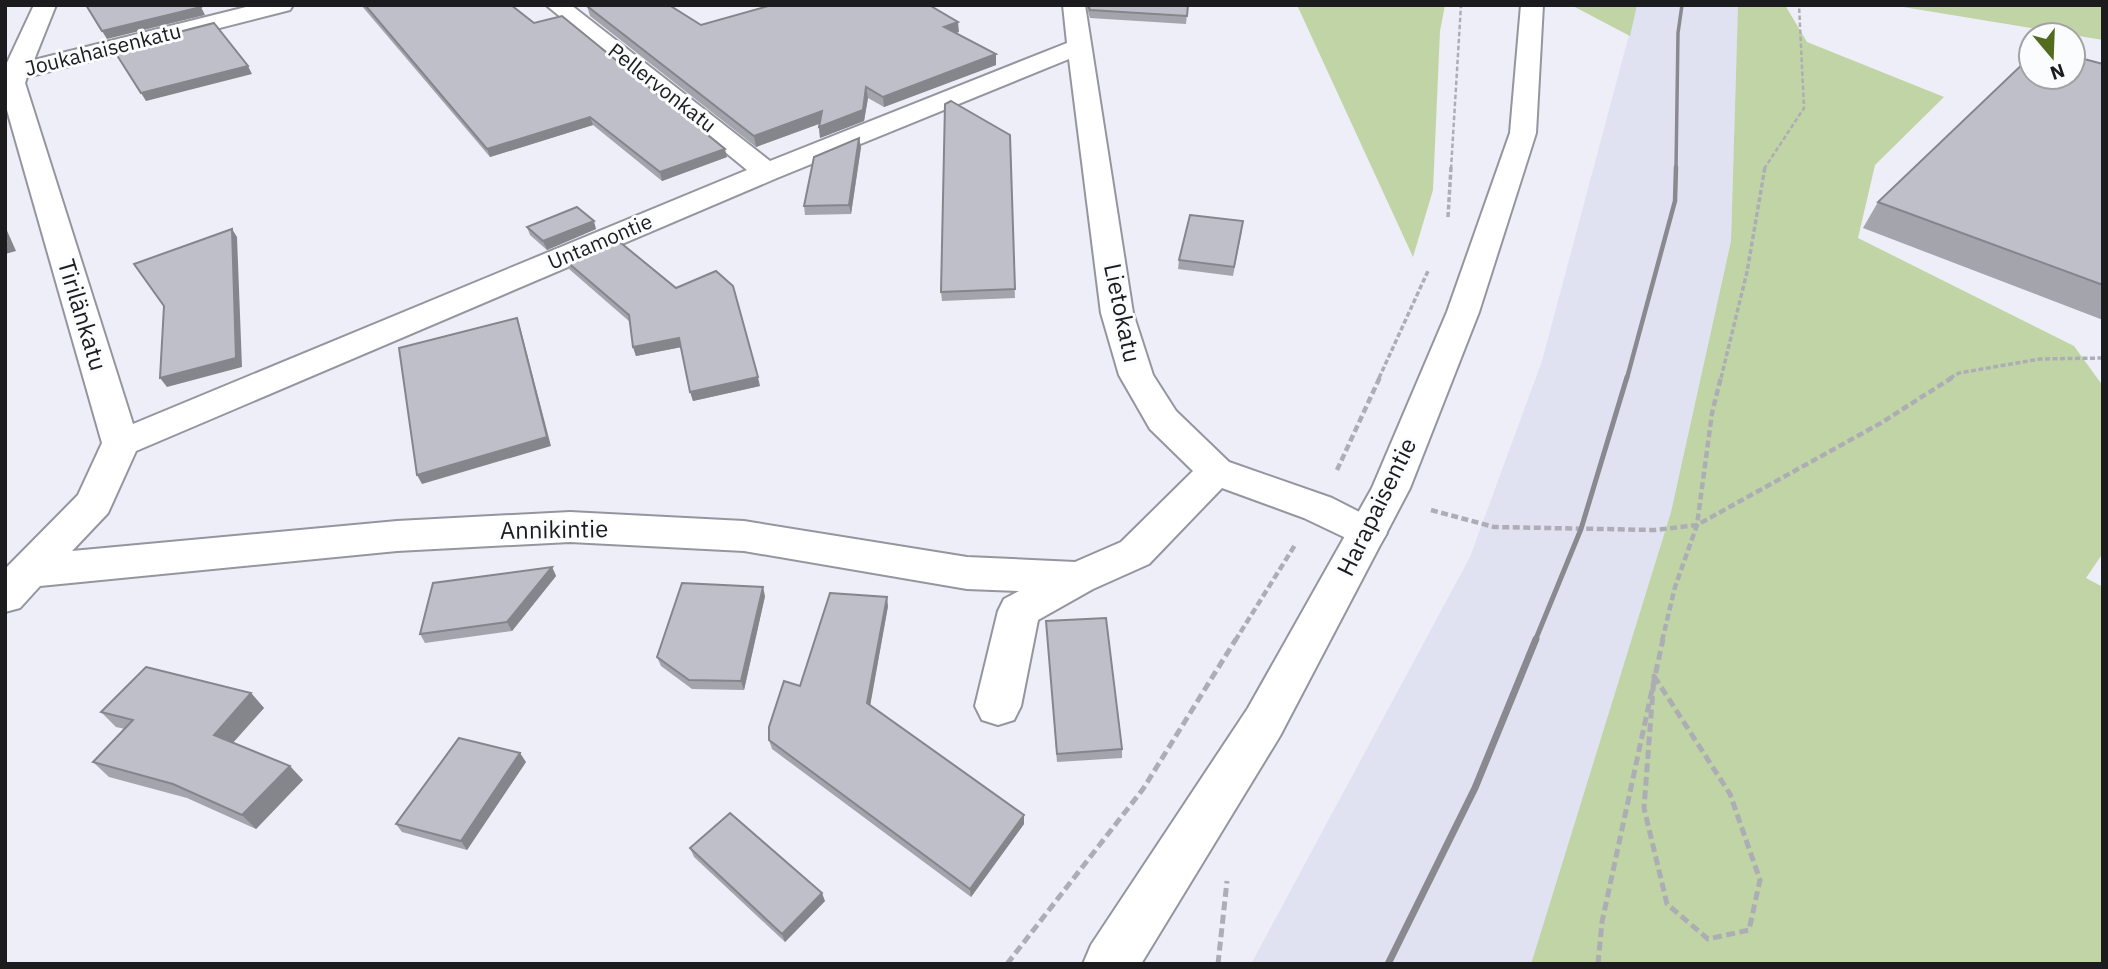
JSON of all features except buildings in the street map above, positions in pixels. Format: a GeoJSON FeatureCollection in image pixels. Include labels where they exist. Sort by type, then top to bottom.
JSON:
{"type":"FeatureCollection","features":[{"type":"Feature","properties":{"kind":"street","name":"Tirilänkatu"},"geometry":{"type":"LineString","coordinates":[[45,5],[12,73],[12,83],[121,443]]}},
{"type":"Feature","properties":{"kind":"street","name":"Joukahaisenkatu"},"geometry":{"type":"LineString","coordinates":[[12,73],[282,5]]}},
{"type":"Feature","properties":{"kind":"street","name":"Pellervonkatu"},"geometry":{"type":"LineString","coordinates":[[557,5],[767,172]]}},
{"type":"Feature","properties":{"kind":"street","name":"Lietokatu"},"geometry":{"type":"LineString","coordinates":[[1074,5],[1117,313],[1136,375],[1163,420],[1216,471],[1318,508],[1367,533]]}},
{"type":"Feature","properties":{"kind":"street","name":"Harapaisentie"},"geometry":{"type":"LineString","coordinates":[[1110,964],[1264,722],[1391,488],[1464,312],[1523,133],[1532,5]]}},
{"type":"Feature","properties":{"kind":"street","name":"Untamontie"},"geometry":{"type":"LineString","coordinates":[[121,443],[767,172],[1081,46]]}},
{"type":"Feature","properties":{"kind":"street"},"geometry":{"type":"LineString","coordinates":[[17,583],[94,503],[121,443]]}},
{"type":"Feature","properties":{"kind":"street"},"geometry":{"type":"LineString","coordinates":[[998,706],[1019,611],[1078,578],[1135,553],[1216,471]]}},
{"type":"Feature","properties":{"kind":"street","name":"Annikintie"},"geometry":{"type":"LineString","coordinates":[[17,583],[397,537],[570,527],[744,536],[967,573],[1078,578]]}},
{"type":"Feature","properties":{"kind":"path"},"geometry":{"type":"LineString","coordinates":[[1598,964],[1602,922],[1654,676],[1675,587],[1697,526],[1712,413],[1747,272],[1765,164],[1804,108],[1799,5]]}},
{"type":"Feature","properties":{"kind":"path"},"geometry":{"type":"LineString","coordinates":[[1391,488],[1438,514],[1494,527],[1655,530],[1697,526],[1881,423],[1959,373],[2040,359],[2103,358]]}},
{"type":"Feature","properties":{"kind":"path"},"geometry":{"type":"LineString","coordinates":[[1654,676],[1730,794],[1760,880],[1749,930],[1708,939],[1667,904],[1644,808],[1654,676]]}},
{"type":"Feature","properties":{"kind":"shaded area"},"geometry":{"type":"Polygon","coordinates":[[[1637,5],[1738,5],[1731,241],[1671,512],[1531,964],[1251,964],[1470,557],[1542,361],[1637,5]]]}},
{"type":"Feature","properties":{"kind":"green space"},"geometry":{"type":"Polygon","coordinates":[[[1297,5],[1445,5],[1440,31],[1433,190],[1413,257],[1297,5]]]}},
{"type":"Feature","properties":{"kind":"green space"},"geometry":{"type":"Polygon","coordinates":[[[1571,5],[1637,5],[1630,36],[1571,5]]]}},
{"type":"Feature","properties":{"kind":"green space"},"geometry":{"type":"Polygon","coordinates":[[[1738,5],[1785,5],[1807,42],[1944,97],[1875,165],[1858,238],[2074,346],[2103,386],[2103,553],[2086,578],[2103,587],[2103,964],[1531,964],[1671,512],[1731,241],[1738,5]]]}},
{"type":"Feature","properties":{"kind":"green space"},"geometry":{"type":"Polygon","coordinates":[[[1891,5],[2103,5],[2103,40],[2087,37],[2087,21],[2017,21],[2017,26],[1891,5]]]}},
{"type":"Feature","properties":{"kind":"railway"},"geometry":{"type":"LineString","coordinates":[[1676,169],[1678,33],[1682,5]]}},
{"type":"Feature","properties":{"kind":"railway"},"geometry":{"type":"LineString","coordinates":[[1627,378],[1675,201],[1676,167]]}},
{"type":"Feature","properties":{"kind":"railway"},"geometry":{"type":"LineString","coordinates":[[1535,641],[1581,529],[1627,377]]}},
{"type":"Feature","properties":{"kind":"railway"},"geometry":{"type":"LineString","coordinates":[[1388,964],[1475,788],[1536,639]]}}]}
